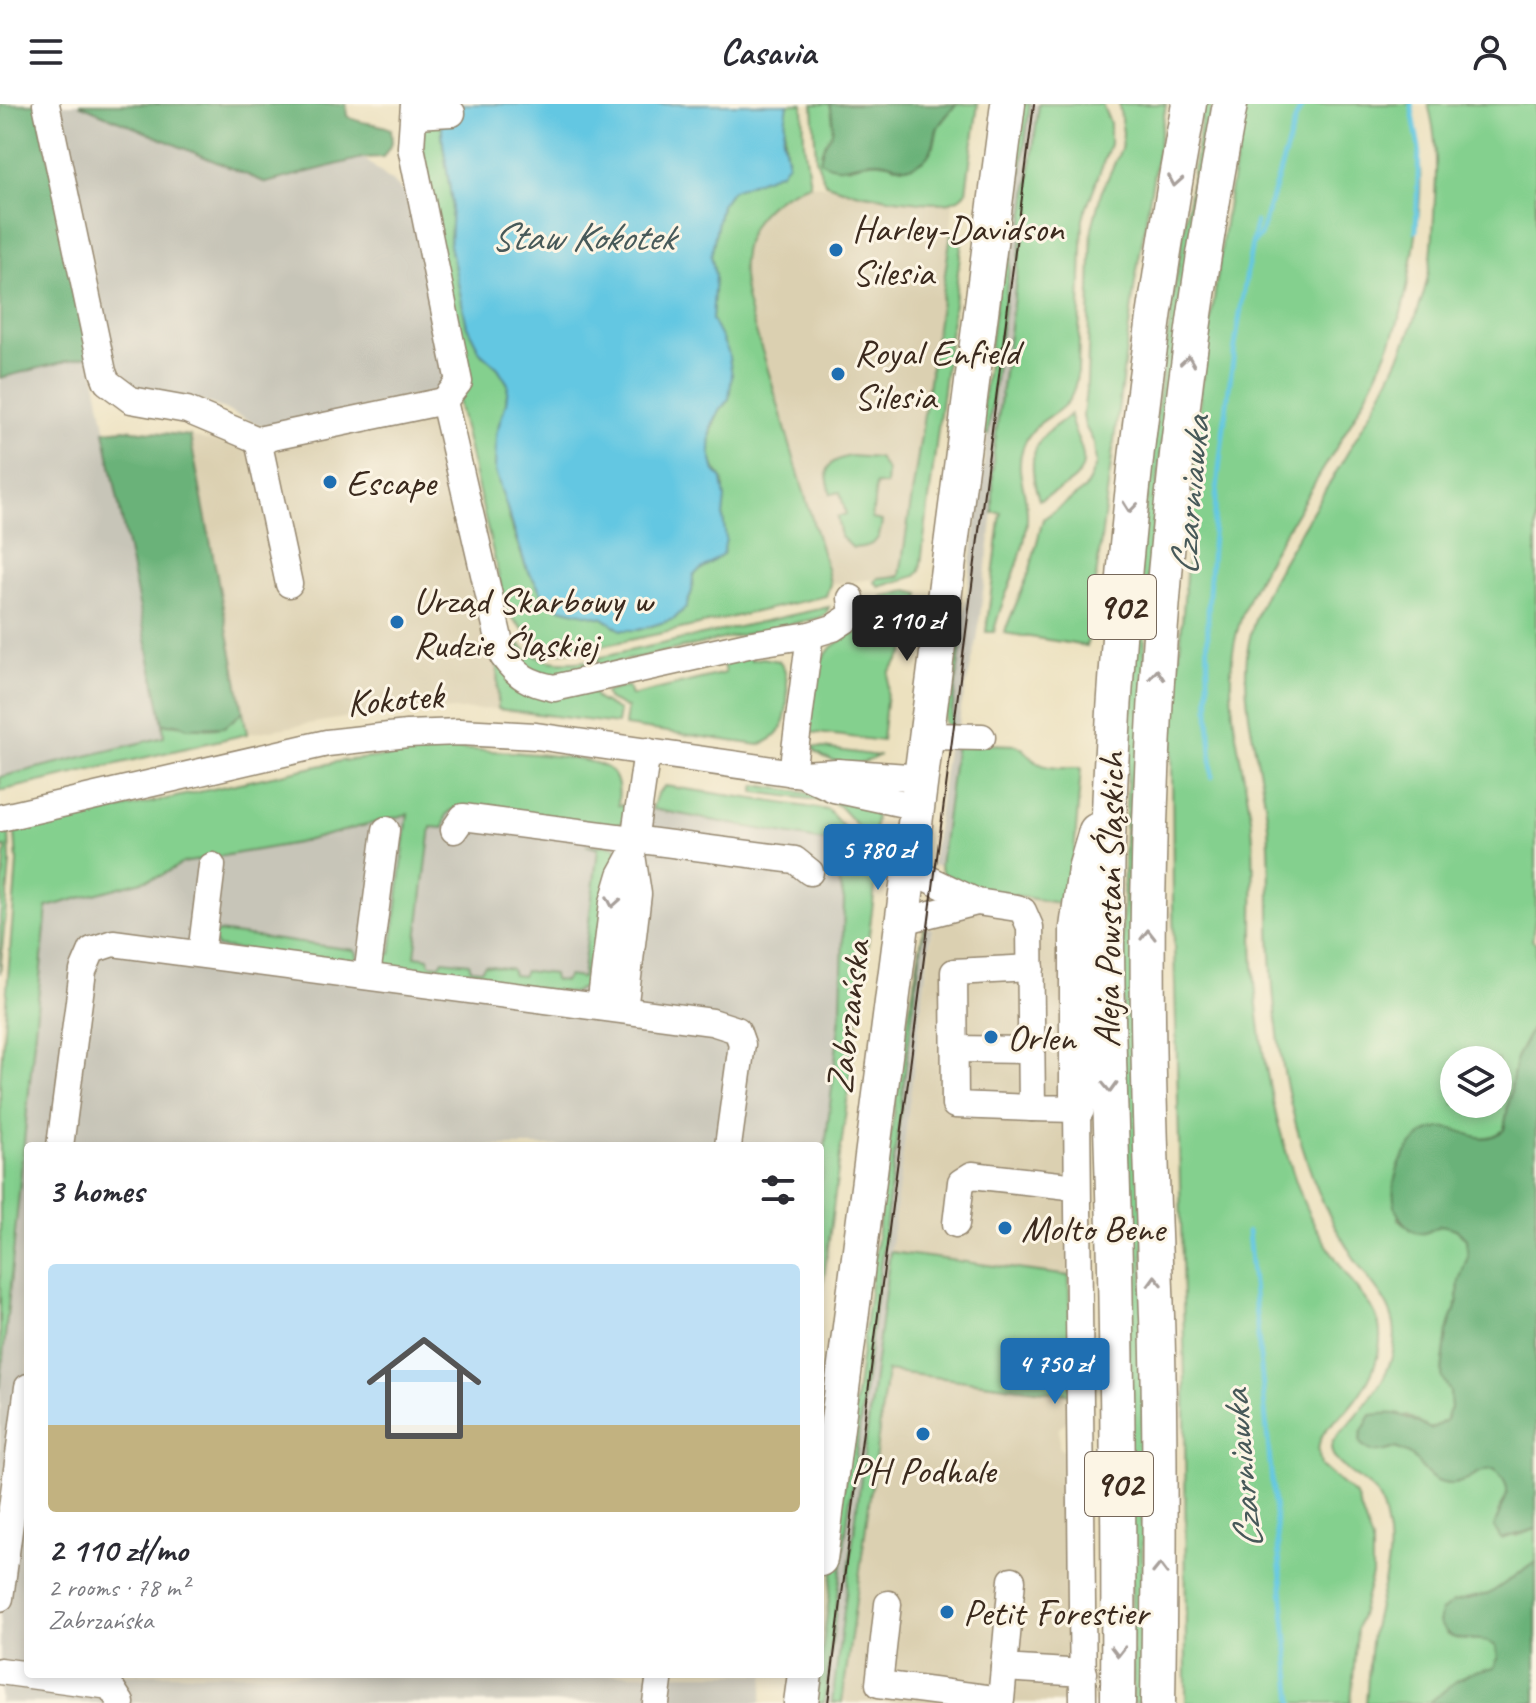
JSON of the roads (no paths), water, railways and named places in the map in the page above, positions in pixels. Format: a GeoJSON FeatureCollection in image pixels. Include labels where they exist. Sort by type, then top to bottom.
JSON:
{"type":"FeatureCollection","features":[{"type":"Feature","properties":{"kind":"main road","name":"Zabrzańska"},"geometry":{"type":"LineString","coordinates":[[824,1528],[1008,104]]}},
{"type":"Feature","properties":{"kind":"main road","name":"Aleja Powstań Śląskich"},"geometry":{"type":"LineString","coordinates":[[1118,1703],[1119,1492],[1106,983],[1110,785],[1129,517],[1142,397],[1166,230],[1189,104]]}},
{"type":"Feature","properties":{"kind":"main road","name":"Aleja Powstań Śląskich"},"geometry":{"type":"LineString","coordinates":[[1158,1703],[1159,1458],[1148,1013],[1152,753],[1173,478],[1197,298],[1230,104]]}},
{"type":"Feature","properties":{"kind":"main road"},"geometry":{"type":"LineString","coordinates":[[1077,1109],[1079,898],[1110,785]]}},
{"type":"Feature","properties":{"kind":"main road"},"geometry":{"type":"LineString","coordinates":[[801,1703],[804,1678]]}},
{"type":"Feature","properties":{"kind":"street"},"geometry":{"type":"LineString","coordinates":[[46,104],[107,382],[131,400],[187,410],[258,440],[444,401],[459,382],[411,147],[414,110],[452,113]]}},
{"type":"Feature","properties":{"kind":"street"},"geometry":{"type":"LineString","coordinates":[[444,401],[503,656],[515,673],[536,684],[554,688],[752,644],[810,635],[833,628],[853,615],[851,598]]}},
{"type":"Feature","properties":{"kind":"street"},"geometry":{"type":"LineString","coordinates":[[258,440],[289,584]]}},
{"type":"Feature","properties":{"kind":"street"},"geometry":{"type":"LineString","coordinates":[[797,774],[810,635]]}},
{"type":"Feature","properties":{"kind":"street","name":"Kokotek"},"geometry":{"type":"LineString","coordinates":[[0,818],[292,751],[372,737],[437,732],[497,733],[647,751],[797,774],[837,772],[920,792]]}},
{"type":"Feature","properties":{"kind":"street"},"geometry":{"type":"LineString","coordinates":[[927,736],[982,737]]}},
{"type":"Feature","properties":{"kind":"street"},"geometry":{"type":"LineString","coordinates":[[612,1009],[615,890],[633,846],[647,751]]}},
{"type":"Feature","properties":{"kind":"street"},"geometry":{"type":"LineString","coordinates":[[454,830],[463,817],[633,846],[795,860],[810,872]]}},
{"type":"Feature","properties":{"kind":"street"},"geometry":{"type":"LineString","coordinates":[[367,976],[386,830]]}},
{"type":"Feature","properties":{"kind":"street"},"geometry":{"type":"LineString","coordinates":[[201,954],[212,866]]}},
{"type":"Feature","properties":{"kind":"street"},"geometry":{"type":"LineString","coordinates":[[910,870],[977,902],[1023,911],[1030,927],[1032,1108]]}},
{"type":"Feature","properties":{"kind":"street"},"geometry":{"type":"LineString","coordinates":[[903,921],[977,902]]}},
{"type":"Feature","properties":{"kind":"street"},"geometry":{"type":"LineString","coordinates":[[61,1142],[83,971],[92,950],[113,943],[712,1022],[737,1030],[742,1044],[729,1142]]}},
{"type":"Feature","properties":{"kind":"street"},"geometry":{"type":"LineString","coordinates":[[1031,968],[954,972],[955,1105],[1077,1109],[1070,1439],[1084,1673],[1083,1703]]}},
{"type":"Feature","properties":{"kind":"street"},"geometry":{"type":"LineString","coordinates":[[955,1049],[1031,1050]]}},
{"type":"Feature","properties":{"kind":"street"},"geometry":{"type":"LineString","coordinates":[[956,1224],[961,1182],[972,1175],[1077,1187]]}},
{"type":"Feature","properties":{"kind":"street"},"geometry":{"type":"LineString","coordinates":[[0,1598],[24,1417]]}},
{"type":"Feature","properties":{"kind":"street"},"geometry":{"type":"LineString","coordinates":[[888,1604],[879,1684],[1001,1700],[1012,1580]]}},
{"type":"Feature","properties":{"kind":"street"},"geometry":{"type":"LineString","coordinates":[[1004,1668],[1084,1673]]}},
{"type":"Feature","properties":{"kind":"street"},"geometry":{"type":"LineString","coordinates":[[0,1671],[24,1674]]}},
{"type":"Feature","properties":{"kind":"street"},"geometry":{"type":"LineString","coordinates":[[51,1678],[110,1686],[121,1703]]}},
{"type":"Feature","properties":{"kind":"street"},"geometry":{"type":"LineString","coordinates":[[656,1703],[659,1678]]}},
{"type":"Feature","properties":{"kind":"water","name":"Staw Kokotek"},"geometry":{"type":"Polygon","coordinates":[[[440,104],[788,104],[783,138],[788,163],[781,172],[731,191],[721,205],[711,256],[715,275],[712,320],[728,351],[732,375],[729,399],[711,428],[710,453],[715,471],[722,479],[726,539],[723,554],[693,575],[692,591],[686,607],[674,619],[638,630],[621,630],[603,618],[560,608],[542,593],[526,567],[495,471],[496,434],[506,403],[508,384],[498,368],[480,352],[467,326],[450,245],[452,203],[440,104]]]}},
{"type":"Feature","properties":{"kind":"waterway"},"geometry":{"type":"LineString","coordinates":[[1252,244],[1260,236],[1303,104]]}},
{"type":"Feature","properties":{"kind":"waterway"},"geometry":{"type":"LineString","coordinates":[[1411,104],[1419,148],[1416,231]]}},
{"type":"Feature","properties":{"kind":"waterway","name":"Czarniawka"},"geometry":{"type":"LineString","coordinates":[[1212,777],[1208,652],[1213,532],[1227,399],[1256,222]]}},
{"type":"Feature","properties":{"kind":"waterway","name":"Czarniawka"},"geometry":{"type":"LineString","coordinates":[[1248,1232],[1293,1703]]}},
{"type":"Feature","properties":{"kind":"tram line"},"geometry":{"type":"LineString","coordinates":[[828,1703],[1034,104]]}},
{"type":"Feature","properties":{"kind":"place","name":"Harley-Davidson Silesia"},"geometry":{"type":"Point","coordinates":[836,250]}},
{"type":"Feature","properties":{"kind":"place","name":"Royal Enfield Silesia"},"geometry":{"type":"Point","coordinates":[838,374]}},
{"type":"Feature","properties":{"kind":"place","name":"Escape"},"geometry":{"type":"Point","coordinates":[330,482]}},
{"type":"Feature","properties":{"kind":"place","name":"Urząd Skarbowy w Rudzie Śląskiej"},"geometry":{"type":"Point","coordinates":[397,622]}},
{"type":"Feature","properties":{"kind":"place","name":"Orlen"},"geometry":{"type":"Point","coordinates":[991,1037]}},
{"type":"Feature","properties":{"kind":"place","name":"Molto Bene"},"geometry":{"type":"Point","coordinates":[1005,1228]}},
{"type":"Feature","properties":{"kind":"place","name":"PH Podhale"},"geometry":{"type":"Point","coordinates":[923,1434]}},
{"type":"Feature","properties":{"kind":"place","name":"Petit Forestier"},"geometry":{"type":"Point","coordinates":[947,1612]}}]}
